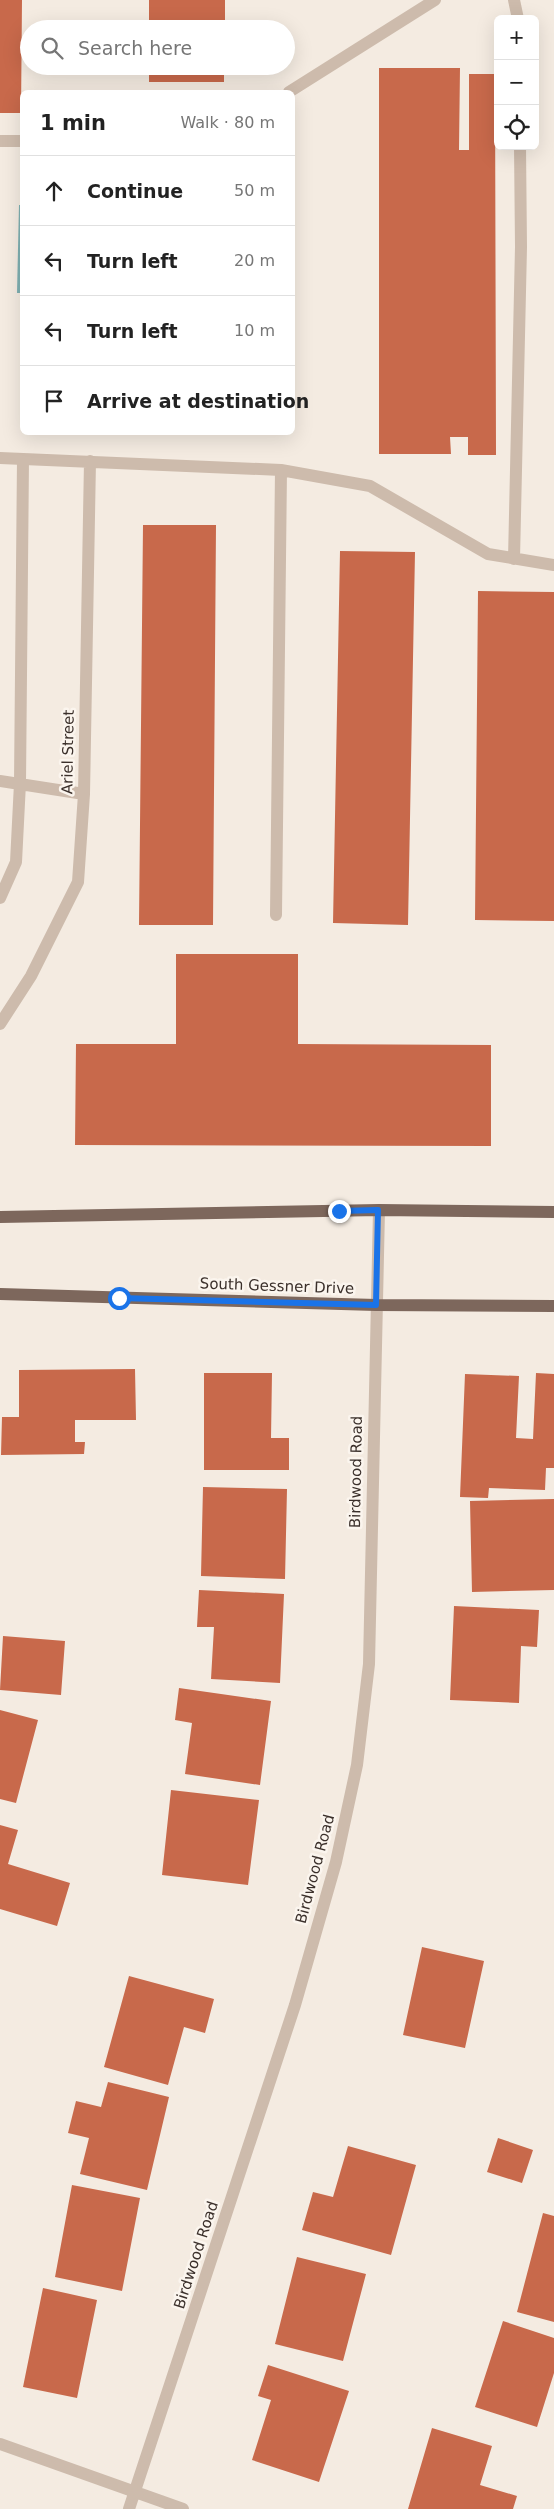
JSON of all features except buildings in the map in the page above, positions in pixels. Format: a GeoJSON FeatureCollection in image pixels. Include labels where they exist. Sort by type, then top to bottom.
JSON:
{"type":"FeatureCollection","features":[{"type":"Feature","properties":{"kind":"main road"},"geometry":{"type":"LineString","coordinates":[[0,1217],[378,1210],[554,1212]]}},
{"type":"Feature","properties":{"kind":"main road","name":"South Gessner Drive"},"geometry":{"type":"LineString","coordinates":[[0,1294],[376,1305],[554,1306]]}},
{"type":"Feature","properties":{"kind":"street"},"geometry":{"type":"LineString","coordinates":[[292,90],[435,0]]}},
{"type":"Feature","properties":{"kind":"street"},"geometry":{"type":"LineString","coordinates":[[514,0],[517,15]]}},
{"type":"Feature","properties":{"kind":"street"},"geometry":{"type":"LineString","coordinates":[[0,141],[20,141]]}},
{"type":"Feature","properties":{"kind":"street"},"geometry":{"type":"LineString","coordinates":[[514,559],[521,247],[520,150]]}},
{"type":"Feature","properties":{"kind":"street"},"geometry":{"type":"LineString","coordinates":[[0,458],[281,470],[370,486],[488,554],[554,565]]}},
{"type":"Feature","properties":{"kind":"street"},"geometry":{"type":"LineString","coordinates":[[0,898],[16,862],[20,783],[24,459]]}},
{"type":"Feature","properties":{"kind":"street","name":"Ariel Street"},"geometry":{"type":"LineString","coordinates":[[0,1024],[31,976],[78,882],[84,794],[90,461]]}},
{"type":"Feature","properties":{"kind":"street"},"geometry":{"type":"LineString","coordinates":[[276,915],[281,470]]}},
{"type":"Feature","properties":{"kind":"street"},"geometry":{"type":"LineString","coordinates":[[0,781],[84,794]]}},
{"type":"Feature","properties":{"kind":"street","name":"Birdwood Road"},"geometry":{"type":"LineString","coordinates":[[129,2509],[295,2005],[336,1862],[357,1765],[369,1664],[378,1210]]}},
{"type":"Feature","properties":{"kind":"street"},"geometry":{"type":"LineString","coordinates":[[0,2444],[135,2494],[183,2509]]}},
{"type":"Feature","properties":{"kind":"water"},"geometry":{"type":"Polygon","coordinates":[[[19,205],[20,205],[20,293],[17,293],[19,205]]]}},
{"type":"Feature","properties":{"kind":"route"},"geometry":{"type":"LineString","coordinates":[[119,1298],[376,1305],[378,1210],[339,1211]]}}]}
